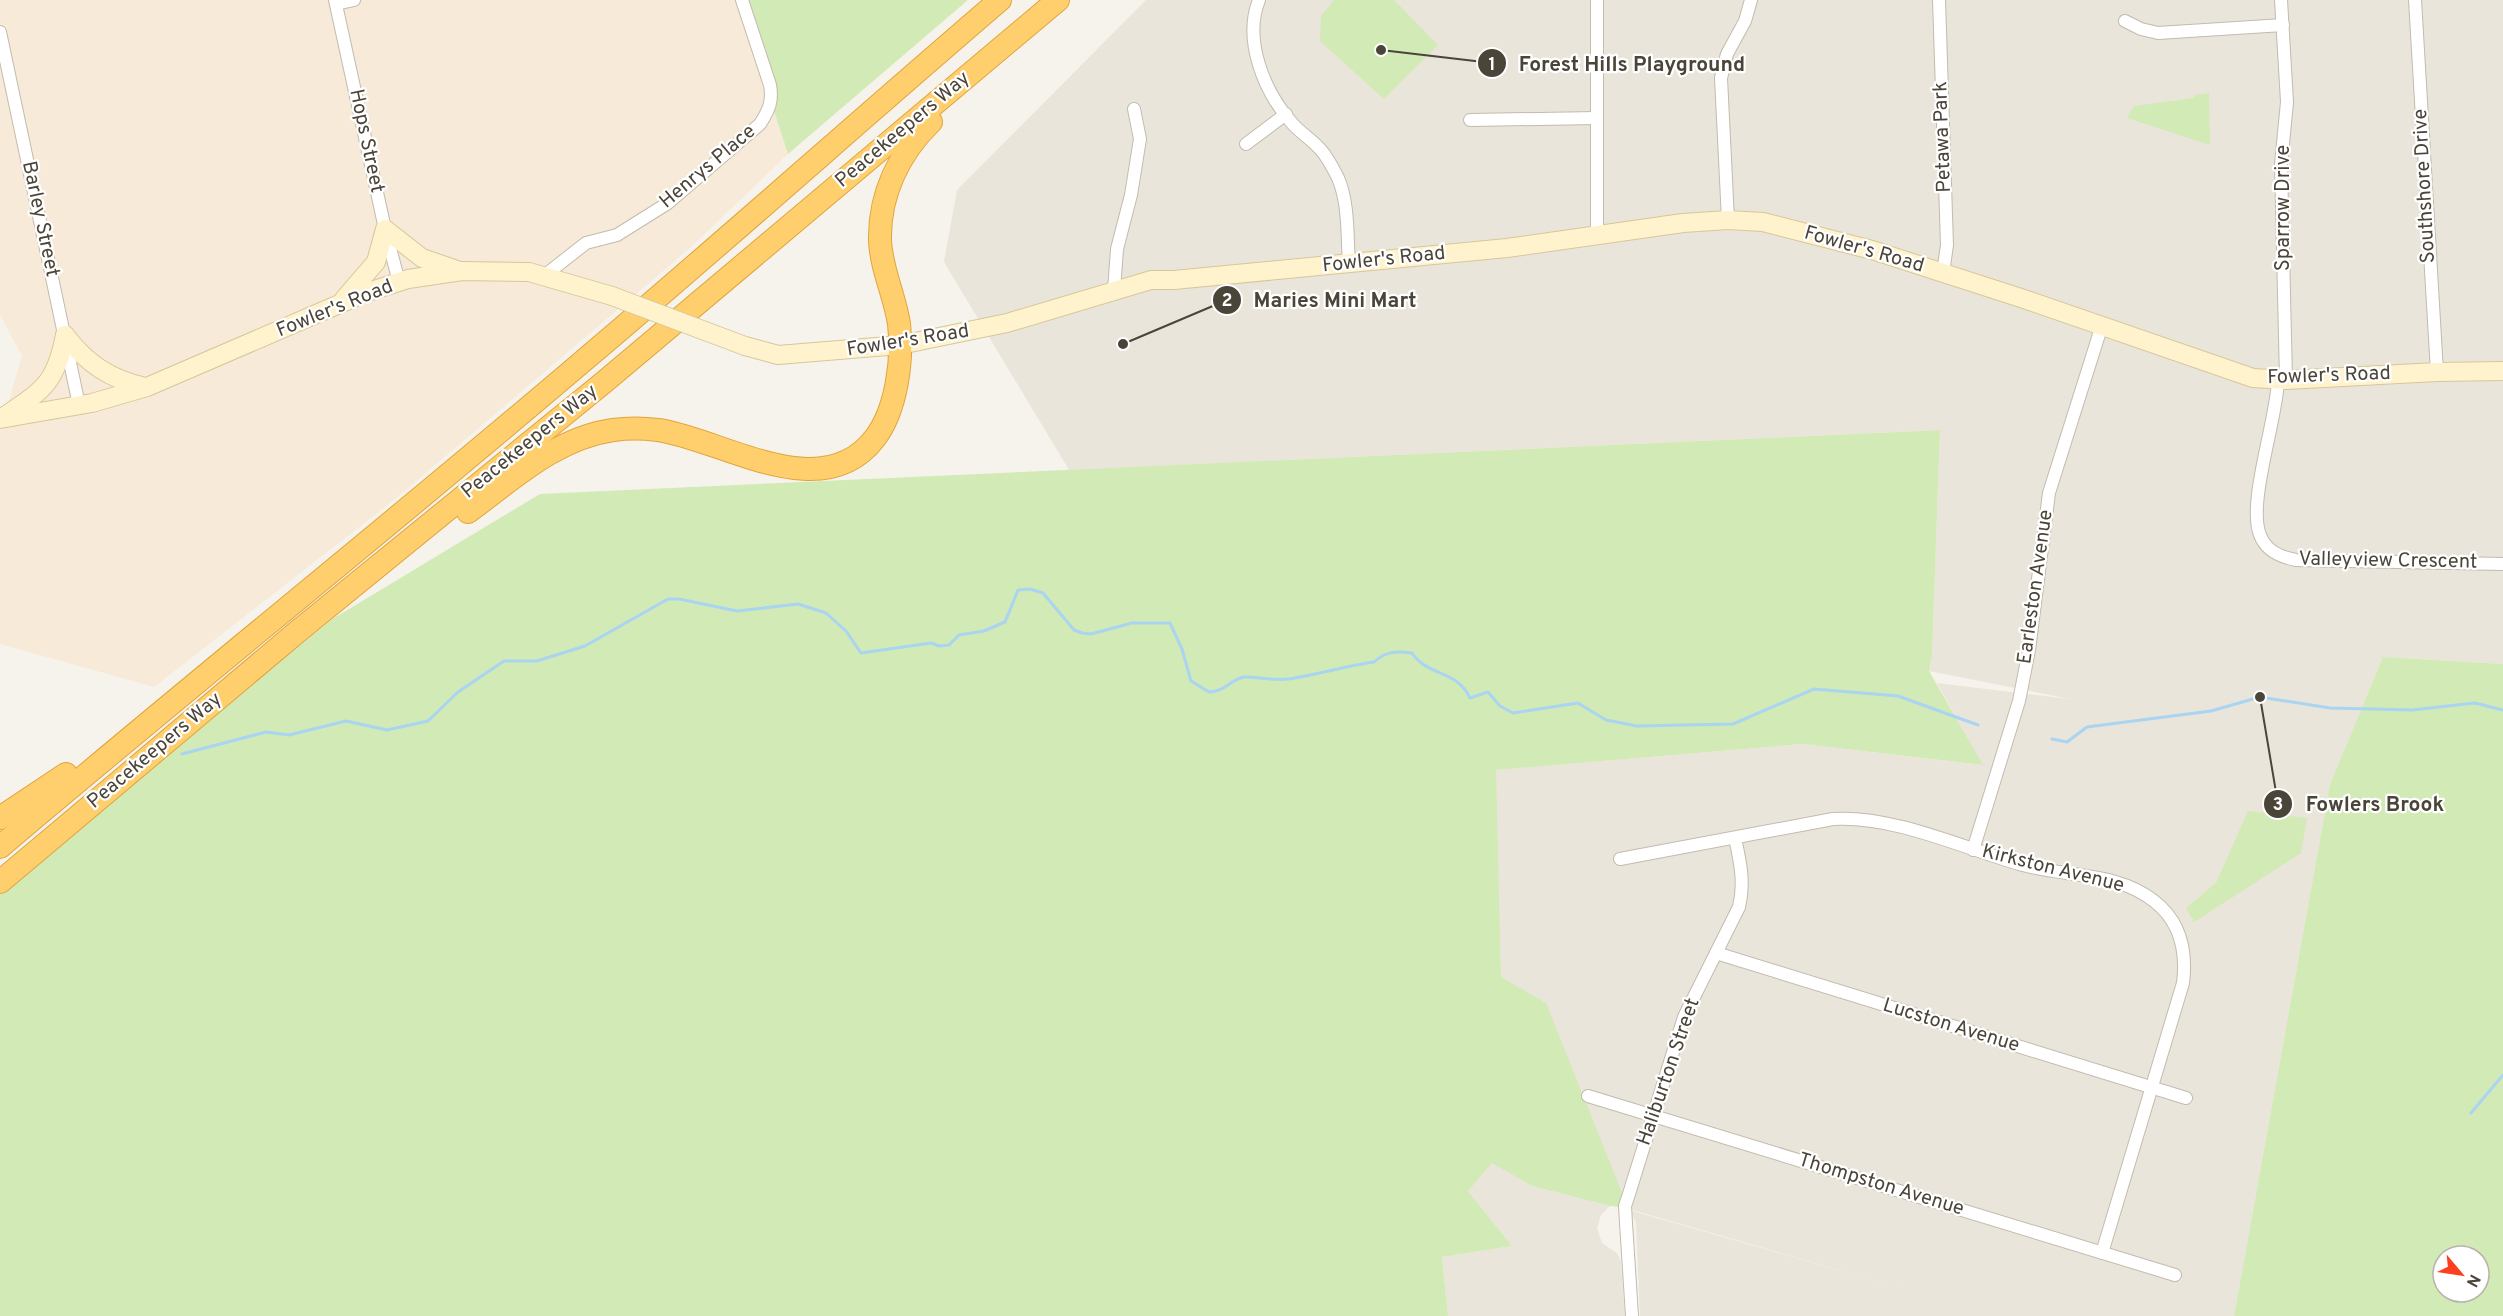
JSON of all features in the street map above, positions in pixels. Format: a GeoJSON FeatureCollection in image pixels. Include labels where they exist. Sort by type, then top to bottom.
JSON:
{"type":"FeatureCollection","features":[{"type":"Feature","properties":{"kind":"highway","name":"Peacekeepers Way"},"geometry":{"type":"LineString","coordinates":[[0,847],[152,717],[582,363],[1000,0]]}},
{"type":"Feature","properties":{"kind":"highway","name":"Peacekeepers Way"},"geometry":{"type":"LineString","coordinates":[[0,882],[297,632],[365,579],[603,383],[1060,0]]}},
{"type":"Feature","properties":{"kind":"highway"},"geometry":{"type":"LineString","coordinates":[[365,579],[426,542],[535,463],[587,436],[613,430],[658,430],[747,458],[798,469],[823,468],[844,462],[861,452],[875,438],[886,418],[894,394],[900,345],[899,323],[882,259],[880,239],[886,194],[895,171],[908,147],[924,129],[1060,0]]}},
{"type":"Feature","properties":{"kind":"highway"},"geometry":{"type":"LineString","coordinates":[[0,818],[152,717]]}},
{"type":"Feature","properties":{"kind":"street"},"geometry":{"type":"LineString","coordinates":[[336,2],[354,0]]}},
{"type":"Feature","properties":{"kind":"street","name":"Henrys Place"},"geometry":{"type":"LineString","coordinates":[[544,276],[586,243],[617,235],[668,203],[748,135],[768,113],[772,99],[770,85],[742,0]]}},
{"type":"Feature","properties":{"kind":"street"},"geometry":{"type":"LineString","coordinates":[[1259,0],[1254,12],[1255,54],[1271,92],[1291,123],[1320,148],[1338,179],[1346,218],[1349,264]]}},
{"type":"Feature","properties":{"kind":"street"},"geometry":{"type":"LineString","coordinates":[[1597,0],[1597,234]]}},
{"type":"Feature","properties":{"kind":"street"},"geometry":{"type":"LineString","coordinates":[[1728,220],[1721,78],[1727,54],[1745,21],[1751,0]]}},
{"type":"Feature","properties":{"kind":"street","name":"Petawa Park"},"geometry":{"type":"LineString","coordinates":[[1939,0],[1947,245],[1942,273]]}},
{"type":"Feature","properties":{"kind":"street","name":"Sparrow Drive"},"geometry":{"type":"LineString","coordinates":[[2282,0],[2287,102],[2280,164],[2282,380]]}},
{"type":"Feature","properties":{"kind":"street","name":"Southshore Drive"},"geometry":{"type":"LineString","coordinates":[[2415,0],[2429,276],[2437,372]]}},
{"type":"Feature","properties":{"kind":"street","name":"Hops Street"},"geometry":{"type":"LineString","coordinates":[[336,2],[385,229],[399,282]]}},
{"type":"Feature","properties":{"kind":"street"},"geometry":{"type":"LineString","coordinates":[[2125,21],[2141,30],[2158,33],[2283,25]]}},
{"type":"Feature","properties":{"kind":"street","name":"Barley Street"},"geometry":{"type":"LineString","coordinates":[[0,32],[79,405]]}},
{"type":"Feature","properties":{"kind":"street"},"geometry":{"type":"LineString","coordinates":[[1114,290],[1117,249],[1131,195],[1140,138],[1134,109]]}},
{"type":"Feature","properties":{"kind":"street"},"geometry":{"type":"LineString","coordinates":[[1246,144],[1286,114]]}},
{"type":"Feature","properties":{"kind":"street"},"geometry":{"type":"LineString","coordinates":[[1470,120],[1597,118]]}},
{"type":"Feature","properties":{"kind":"street","name":"Fowler's Road"},"geometry":{"type":"LineString","coordinates":[[1,419],[79,405],[147,387],[338,305],[399,282],[462,272],[529,272],[612,296],[745,346],[778,355],[900,345],[1008,323],[1151,280],[1185,279],[1507,248],[1597,234],[1728,220],[1763,222],[1819,235],[2102,325],[2236,374],[2253,378],[2282,380],[2503,371]]}},
{"type":"Feature","properties":{"kind":"street"},"geometry":{"type":"LineString","coordinates":[[338,305],[376,262],[385,229],[422,258],[462,272]]}},
{"type":"Feature","properties":{"kind":"street","name":"Earleston Avenue"},"geometry":{"type":"LineString","coordinates":[[1973,849],[2021,693],[2049,493],[2102,325]]}},
{"type":"Feature","properties":{"kind":"street"},"geometry":{"type":"LineString","coordinates":[[64,335],[80,355],[94,367],[108,375],[147,387]]}},
{"type":"Feature","properties":{"kind":"street"},"geometry":{"type":"LineString","coordinates":[[1,419],[40,391],[52,377],[61,356],[64,335]]}},
{"type":"Feature","properties":{"kind":"street","name":"Valleyview Crescent"},"geometry":{"type":"LineString","coordinates":[[2282,380],[2256,512],[2260,536],[2269,549],[2280,556],[2296,560],[2503,564]]}},
{"type":"Feature","properties":{"kind":"street","name":"Kirkston Avenue"},"geometry":{"type":"LineString","coordinates":[[1620,859],[1833,819],[1864,819],[1894,825],[2025,865],[2124,884],[2142,892],[2156,902],[2169,915],[2181,938],[2186,964],[2179,1000],[2102,1252]]}},
{"type":"Feature","properties":{"kind":"street","name":"Haliburton Street"},"geometry":{"type":"LineString","coordinates":[[1632,1316],[1626,1206],[1684,1017],[1735,917],[1742,897],[1742,876],[1735,838]]}},
{"type":"Feature","properties":{"kind":"street","name":"Lucston Avenue"},"geometry":{"type":"LineString","coordinates":[[1716,953],[2186,1098]]}},
{"type":"Feature","properties":{"kind":"street","name":"Thompston Avenue"},"geometry":{"type":"LineString","coordinates":[[1588,1096],[2175,1275]]}},
{"type":"Feature","properties":{"kind":"shaded area"},"geometry":{"type":"Polygon","coordinates":[[[0,0],[738,0],[788,154],[690,248],[394,500],[154,687],[0,644],[0,431],[22,356],[0,315],[0,0]]]}},
{"type":"Feature","properties":{"kind":"shaded area"},"geometry":{"type":"Polygon","coordinates":[[[1146,0],[2503,0],[2503,664],[2383,657],[2330,784],[2234,1316],[1640,1316],[1636,1222],[1629,1210],[1901,1288],[1622,1207],[1546,1004],[1501,978],[1495,770],[1803,744],[1982,765],[1937,683],[2070,699],[1929,671],[1932,656],[1940,430],[1069,470],[944,262],[957,190],[1146,0]]]}},
{"type":"Feature","properties":{"kind":"shaded area"},"geometry":{"type":"Polygon","coordinates":[[[1492,1162],[1532,1186],[1610,1206],[1601,1215],[1597,1228],[1602,1243],[1617,1253],[1621,1262],[1625,1316],[1448,1316],[1442,1257],[1512,1246],[1468,1191],[1492,1162]]]}},
{"type":"Feature","properties":{"kind":"green space"},"geometry":{"type":"Polygon","coordinates":[[[738,0],[968,0],[788,154],[738,0]]]}},
{"type":"Feature","properties":{"kind":"green space"},"geometry":{"type":"Polygon","coordinates":[[[1334,0],[1394,0],[1438,45],[1384,99],[1320,41],[1321,16],[1334,0]]]}},
{"type":"Feature","properties":{"kind":"green space"},"geometry":{"type":"Polygon","coordinates":[[[2209,93],[2210,145],[2127,118],[2134,106],[2194,98],[2195,95],[2209,93]]]}},
{"type":"Feature","properties":{"kind":"green space"},"geometry":{"type":"Polygon","coordinates":[[[1940,430],[1932,656],[1929,671],[1983,765],[1803,744],[1496,770],[1501,977],[1546,1003],[1629,1210],[1532,1186],[1492,1163],[1468,1191],[1512,1246],[1442,1257],[1448,1316],[0,1316],[0,894],[157,758],[334,618],[540,494],[1940,430]]]}},
{"type":"Feature","properties":{"kind":"green space"},"geometry":{"type":"Polygon","coordinates":[[[2383,657],[2503,664],[2503,1316],[2234,1316],[2330,784],[2383,657]]]}},
{"type":"Feature","properties":{"kind":"green space"},"geometry":{"type":"Polygon","coordinates":[[[2248,811],[2307,818],[2301,853],[2194,922],[2186,908],[2216,883],[2248,811]]]}},
{"type":"Feature","properties":{"kind":"waterway"},"geometry":{"type":"LineString","coordinates":[[182,754],[266,732],[289,735],[346,721],[387,730],[428,721],[458,692],[504,661],[537,661],[585,646],[668,599],[679,599],[737,611],[798,604],[826,613],[846,631],[861,653],[931,643],[939,646],[949,645],[959,635],[984,631],[1005,622],[1018,590],[1030,589],[1043,593],[1074,630],[1082,633],[1091,634],[1132,623],[1170,623],[1182,649],[1191,681],[1209,692],[1220,690],[1241,678],[1288,679],[1374,662],[1387,654],[1401,652],[1412,653],[1426,666],[1450,677],[1464,689],[1470,698],[1488,692],[1500,706],[1513,713],[1578,703],[1606,720],[1637,726],[1733,724],[1814,689],[1898,696],[1978,725]]}},
{"type":"Feature","properties":{"kind":"waterway"},"geometry":{"type":"LineString","coordinates":[[2052,739],[2067,742],[2087,727],[2211,711],[2260,697],[2330,708],[2412,710],[2475,703],[2503,710]]}},
{"type":"Feature","properties":{"kind":"waterway"},"geometry":{"type":"LineString","coordinates":[[2471,1113],[2503,1075]]}},
{"type":"Feature","properties":{"kind":"place","name":"Forest Hills Playground"},"geometry":{"type":"Point","coordinates":[1381,50]}},
{"type":"Feature","properties":{"kind":"place","name":"Maries Mini Mart"},"geometry":{"type":"Point","coordinates":[1123,344]}},
{"type":"Feature","properties":{"kind":"place","name":"Fowlers Brook"},"geometry":{"type":"Point","coordinates":[2260,697]}}]}
